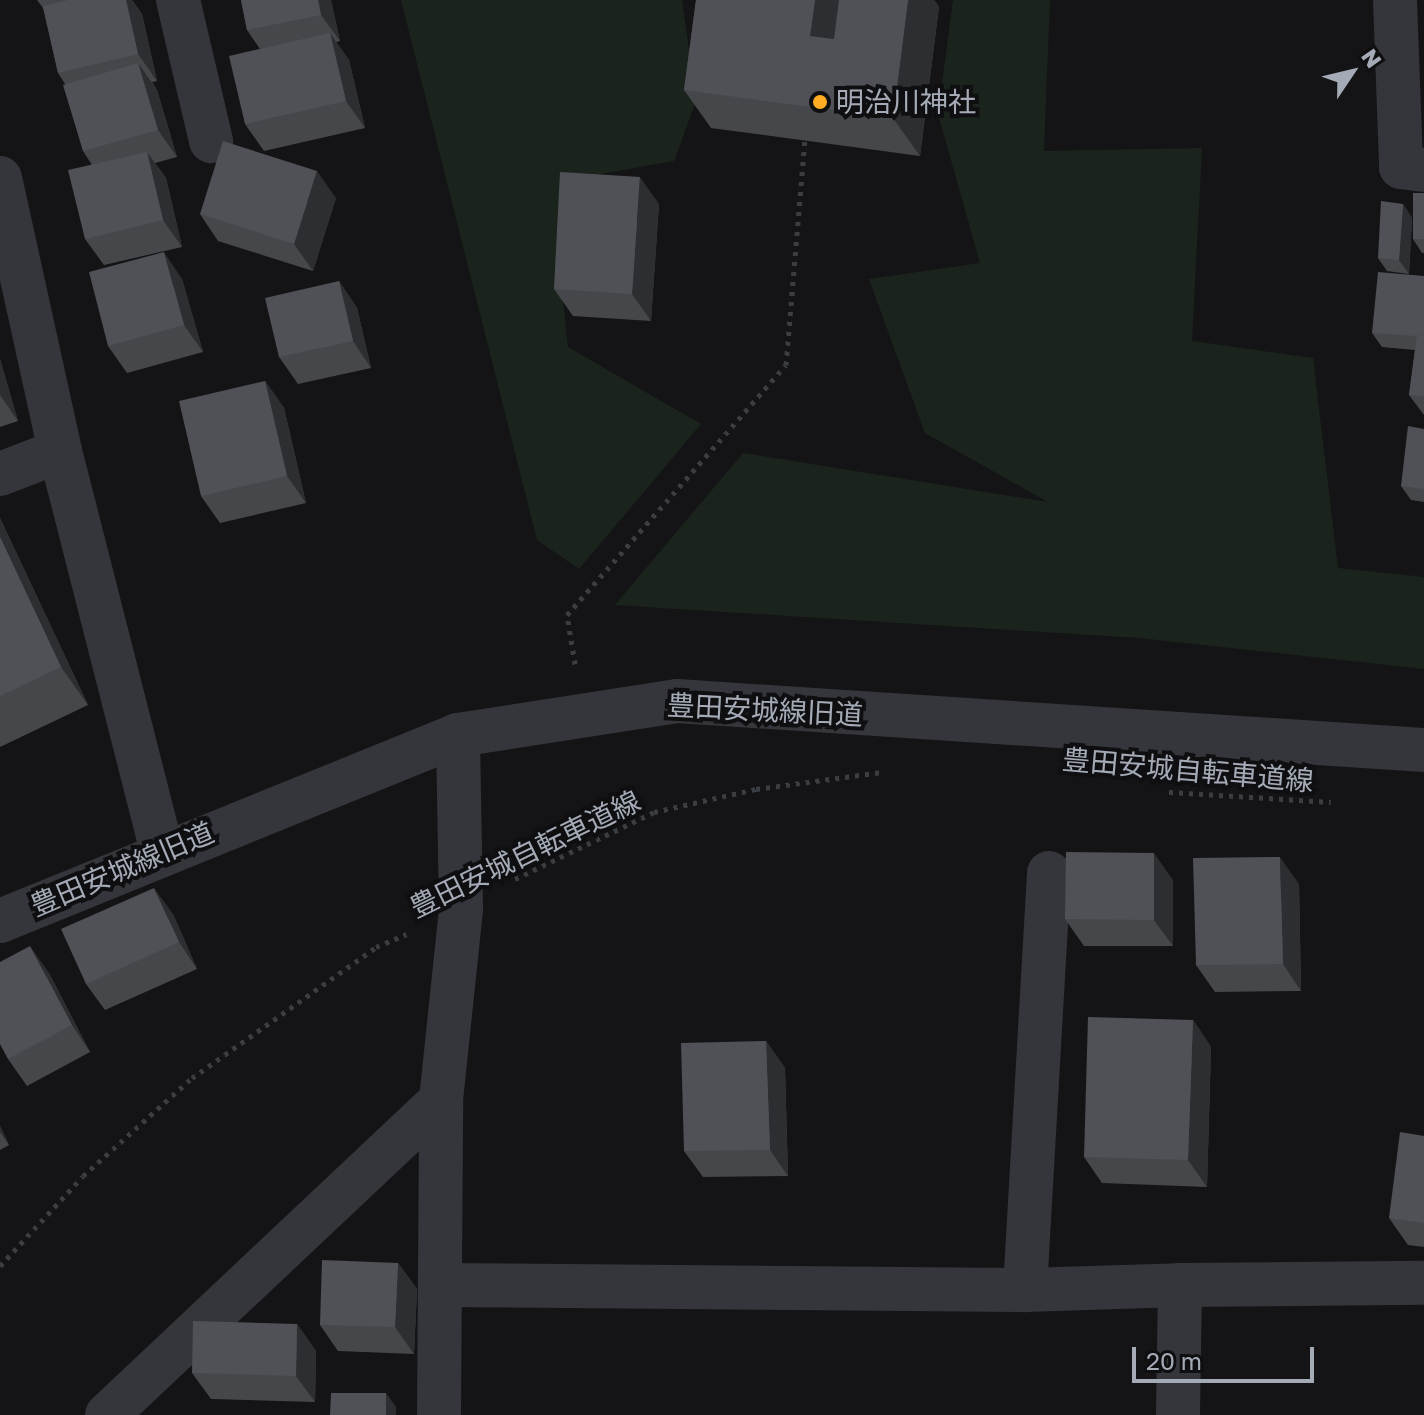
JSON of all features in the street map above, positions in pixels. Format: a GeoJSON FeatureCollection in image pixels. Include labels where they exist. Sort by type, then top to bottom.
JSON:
{"type":"FeatureCollection","features":[{"type":"Feature","properties":{"kind":"street"},"geometry":{"type":"LineString","coordinates":[[178,0],[211,141]]}},
{"type":"Feature","properties":{"kind":"street"},"geometry":{"type":"LineString","coordinates":[[1395,0],[1401,167],[1424,170]]}},
{"type":"Feature","properties":{"kind":"street"},"geometry":{"type":"LineString","coordinates":[[0,178],[60,451],[162,850]]}},
{"type":"Feature","properties":{"kind":"street"},"geometry":{"type":"LineString","coordinates":[[0,474],[60,451]]}},
{"type":"Feature","properties":{"kind":"street","name":"豊田安城線旧道"},"geometry":{"type":"LineString","coordinates":[[0,921],[162,850],[458,735],[583,712],[677,701],[1424,750]]}},
{"type":"Feature","properties":{"kind":"street"},"geometry":{"type":"LineString","coordinates":[[439,1415],[441,1100],[461,909],[458,735]]}},
{"type":"Feature","properties":{"kind":"street"},"geometry":{"type":"LineString","coordinates":[[1025,1290],[1049,873]]}},
{"type":"Feature","properties":{"kind":"street"},"geometry":{"type":"LineString","coordinates":[[107,1415],[441,1100]]}},
{"type":"Feature","properties":{"kind":"street"},"geometry":{"type":"LineString","coordinates":[[440,1285],[1025,1290],[1424,1283]]}},
{"type":"Feature","properties":{"kind":"street"},"geometry":{"type":"LineString","coordinates":[[1178,1415],[1180,1285]]}},
{"type":"Feature","properties":{"kind":"path"},"geometry":{"type":"LineString","coordinates":[[583,712],[567,615],[786,365],[805,141]]}},
{"type":"Feature","properties":{"kind":"path","name":"豊田安城自転車道線"},"geometry":{"type":"LineString","coordinates":[[0,1266],[83,1176],[192,1078],[376,947],[461,909],[559,854],[654,812],[756,789],[894,770]]}},
{"type":"Feature","properties":{"kind":"path","name":"豊田安城自転車道線"},"geometry":{"type":"LineString","coordinates":[[1158,790],[1334,802]]}},
{"type":"Feature","properties":{"kind":"shaded area"},"geometry":{"type":"Polygon","coordinates":[[[401,0],[682,0],[696,101],[674,161],[573,179],[559,260],[568,347],[701,424],[579,569],[537,540],[401,0]]]}},
{"type":"Feature","properties":{"kind":"shaded area"},"geometry":{"type":"Polygon","coordinates":[[[953,0],[1050,0],[1044,151],[1202,148],[1192,341],[1313,358],[1338,568],[1424,577],[1424,669],[1139,638],[615,605],[743,453],[1048,502],[925,433],[869,279],[980,263],[938,114],[953,0]]]}},
{"type":"Feature","properties":{"kind":"building"},"geometry":{"type":"Polygon","coordinates":[[[68,0],[126,0],[138,54],[58,73],[43,6],[68,0]]]}},
{"type":"Feature","properties":{"kind":"building"},"geometry":{"type":"Polygon","coordinates":[[[241,0],[318,0],[321,15],[247,30],[241,0]]]}},
{"type":"Feature","properties":{"kind":"building"},"geometry":{"type":"Polygon","coordinates":[[[696,0],[815,0],[810,36],[834,39],[839,0],[908,0],[893,118],[684,90],[696,0]]]}},
{"type":"Feature","properties":{"kind":"building"},"geometry":{"type":"Polygon","coordinates":[[[330,33],[346,101],[245,124],[229,56],[330,33]]]}},
{"type":"Feature","properties":{"kind":"building"},"geometry":{"type":"Polygon","coordinates":[[[138,63],[158,130],[83,151],[63,85],[138,63]]]}},
{"type":"Feature","properties":{"kind":"building"},"geometry":{"type":"Polygon","coordinates":[[[223,141],[317,171],[294,244],[200,214],[223,141]]]}},
{"type":"Feature","properties":{"kind":"building"},"geometry":{"type":"Polygon","coordinates":[[[147,152],[163,220],[85,239],[68,170],[147,152]]]}},
{"type":"Feature","properties":{"kind":"building"},"geometry":{"type":"Polygon","coordinates":[[[560,172],[640,177],[632,294],[554,289],[560,172]]]}},
{"type":"Feature","properties":{"kind":"building"},"geometry":{"type":"Polygon","coordinates":[[[1413,193],[1424,193],[1424,239],[1413,239],[1413,193]]]}},
{"type":"Feature","properties":{"kind":"building"},"geometry":{"type":"Polygon","coordinates":[[[1381,201],[1403,204],[1399,260],[1378,258],[1381,201]]]}},
{"type":"Feature","properties":{"kind":"building"},"geometry":{"type":"Polygon","coordinates":[[[164,252],[184,325],[108,346],[89,272],[164,252]]]}},
{"type":"Feature","properties":{"kind":"building"},"geometry":{"type":"Polygon","coordinates":[[[1378,272],[1424,276],[1424,336],[1372,333],[1378,272]]]}},
{"type":"Feature","properties":{"kind":"building"},"geometry":{"type":"Polygon","coordinates":[[[339,281],[353,341],[279,357],[265,298],[339,281]]]}},
{"type":"Feature","properties":{"kind":"building"},"geometry":{"type":"Polygon","coordinates":[[[1417,335],[1424,336],[1424,396],[1409,395],[1417,335]]]}},
{"type":"Feature","properties":{"kind":"building"},"geometry":{"type":"Polygon","coordinates":[[[265,381],[287,476],[201,496],[179,401],[265,381]]]}},
{"type":"Feature","properties":{"kind":"building"},"geometry":{"type":"Polygon","coordinates":[[[1408,426],[1424,429],[1424,489],[1401,486],[1408,426]]]}},
{"type":"Feature","properties":{"kind":"building"},"geometry":{"type":"Polygon","coordinates":[[[0,537],[61,667],[0,696],[0,537]]]}},
{"type":"Feature","properties":{"kind":"building"},"geometry":{"type":"Polygon","coordinates":[[[1066,852],[1154,853],[1154,920],[1065,919],[1066,852]]]}},
{"type":"Feature","properties":{"kind":"building"},"geometry":{"type":"Polygon","coordinates":[[[1280,857],[1283,964],[1196,965],[1193,858],[1280,857]]]}},
{"type":"Feature","properties":{"kind":"building"},"geometry":{"type":"Polygon","coordinates":[[[154,888],[179,942],[86,984],[61,929],[154,888]]]}},
{"type":"Feature","properties":{"kind":"building"},"geometry":{"type":"Polygon","coordinates":[[[30,946],[72,1025],[8,1059],[0,1044],[0,962],[30,946]]]}},
{"type":"Feature","properties":{"kind":"building"},"geometry":{"type":"Polygon","coordinates":[[[1088,1017],[1193,1020],[1188,1160],[1084,1157],[1088,1017]]]}},
{"type":"Feature","properties":{"kind":"building"},"geometry":{"type":"Polygon","coordinates":[[[766,1041],[770,1150],[684,1151],[681,1043],[766,1041]]]}},
{"type":"Feature","properties":{"kind":"building"},"geometry":{"type":"Polygon","coordinates":[[[1400,1132],[1424,1136],[1424,1223],[1389,1218],[1400,1132]]]}},
{"type":"Feature","properties":{"kind":"building"},"geometry":{"type":"Polygon","coordinates":[[[322,1260],[398,1263],[395,1327],[320,1325],[322,1260]]]}},
{"type":"Feature","properties":{"kind":"building"},"geometry":{"type":"Polygon","coordinates":[[[193,1321],[297,1324],[296,1376],[192,1373],[193,1321]]]}},
{"type":"Feature","properties":{"kind":"building"},"geometry":{"type":"Polygon","coordinates":[[[331,1393],[386,1393],[386,1415],[330,1415],[331,1393]]]}},
{"type":"Feature","properties":{"kind":"place","name":"明治川神社"},"geometry":{"type":"Point","coordinates":[820,102]}}]}
